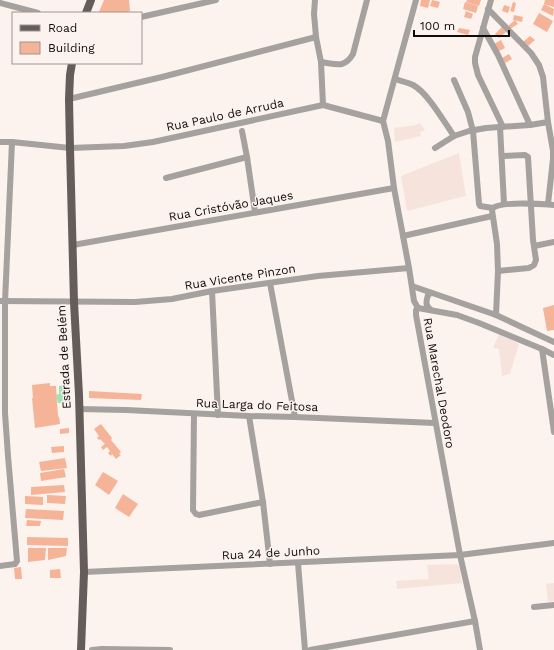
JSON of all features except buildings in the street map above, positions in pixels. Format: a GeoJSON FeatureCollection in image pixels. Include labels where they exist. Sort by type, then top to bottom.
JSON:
{"type":"FeatureCollection","features":[{"type":"Feature","properties":{"kind":"main road"},"geometry":{"type":"LineString","coordinates":[[86,12],[91,0]]}},
{"type":"Feature","properties":{"kind":"main road","name":"Estrada de Belém"},"geometry":{"type":"LineString","coordinates":[[72,64],[69,99],[72,245],[84,572],[81,650]]}},
{"type":"Feature","properties":{"kind":"street"},"geometry":{"type":"LineString","coordinates":[[142,18],[216,0]]}},
{"type":"Feature","properties":{"kind":"street"},"geometry":{"type":"LineString","coordinates":[[315,0],[314,14],[321,62],[323,105]]}},
{"type":"Feature","properties":{"kind":"street"},"geometry":{"type":"LineString","coordinates":[[321,62],[340,65],[345,64],[349,60],[353,54],[367,0]]}},
{"type":"Feature","properties":{"kind":"street"},"geometry":{"type":"LineString","coordinates":[[383,121],[416,0]]}},
{"type":"Feature","properties":{"kind":"street"},"geometry":{"type":"LineString","coordinates":[[491,0],[475,57],[475,63],[478,75],[502,127],[504,204]]}},
{"type":"Feature","properties":{"kind":"street"},"geometry":{"type":"LineString","coordinates":[[0,3],[34,12]]}},
{"type":"Feature","properties":{"kind":"street"},"geometry":{"type":"LineString","coordinates":[[454,80],[468,112],[473,131],[479,204],[483,207],[493,208],[504,204],[551,204],[553,158],[543,77],[539,65],[531,52],[488,10]]}},
{"type":"Feature","properties":{"kind":"street"},"geometry":{"type":"LineString","coordinates":[[483,28],[498,54],[530,125]]}},
{"type":"Feature","properties":{"kind":"street"},"geometry":{"type":"LineString","coordinates":[[69,99],[316,36]]}},
{"type":"Feature","properties":{"kind":"street"},"geometry":{"type":"LineString","coordinates":[[395,79],[414,85],[421,91],[433,105],[454,136]]}},
{"type":"Feature","properties":{"kind":"street","name":"Rua Paulo de Arruda"},"geometry":{"type":"LineString","coordinates":[[0,142],[70,148],[124,146],[153,142],[323,105],[383,121]]}},
{"type":"Feature","properties":{"kind":"street","name":"Rua Marechal Deodoro"},"geometry":{"type":"LineString","coordinates":[[383,121],[388,141],[394,188],[414,301],[418,308],[416,310],[416,315],[435,423],[480,650]]}},
{"type":"Feature","properties":{"kind":"street"},"geometry":{"type":"LineString","coordinates":[[435,148],[454,136],[486,128],[530,125],[548,122]]}},
{"type":"Feature","properties":{"kind":"street"},"geometry":{"type":"LineString","coordinates":[[242,131],[255,212]]}},
{"type":"Feature","properties":{"kind":"street"},"geometry":{"type":"LineString","coordinates":[[0,566],[15,564],[17,562],[5,413],[2,302],[12,142]]}},
{"type":"Feature","properties":{"kind":"street"},"geometry":{"type":"LineString","coordinates":[[498,271],[529,268],[534,265],[536,260],[528,157],[525,155],[502,156]]}},
{"type":"Feature","properties":{"kind":"street"},"geometry":{"type":"LineString","coordinates":[[166,178],[247,157]]}},
{"type":"Feature","properties":{"kind":"street","name":"Rua Cristóvão Jaques"},"geometry":{"type":"LineString","coordinates":[[72,245],[394,188]]}},
{"type":"Feature","properties":{"kind":"street"},"geometry":{"type":"LineString","coordinates":[[493,208],[492,216],[497,244],[498,271],[496,315]]}},
{"type":"Feature","properties":{"kind":"street"},"geometry":{"type":"LineString","coordinates":[[403,236],[492,216]]}},
{"type":"Feature","properties":{"kind":"street"},"geometry":{"type":"LineString","coordinates":[[534,246],[554,242]]}},
{"type":"Feature","properties":{"kind":"street","name":"Rua Vicente Pinzon"},"geometry":{"type":"LineString","coordinates":[[2,302],[135,302],[172,299],[212,291],[318,276],[409,268]]}},
{"type":"Feature","properties":{"kind":"street"},"geometry":{"type":"LineString","coordinates":[[270,283],[295,417]]}},
{"type":"Feature","properties":{"kind":"street"},"geometry":{"type":"LineString","coordinates":[[412,286],[496,315],[554,342]]}},
{"type":"Feature","properties":{"kind":"street"},"geometry":{"type":"LineString","coordinates":[[212,291],[218,414]]}},
{"type":"Feature","properties":{"kind":"street"},"geometry":{"type":"LineString","coordinates":[[431,293],[428,294],[426,301],[427,306],[431,310]]}},
{"type":"Feature","properties":{"kind":"street"},"geometry":{"type":"LineString","coordinates":[[418,308],[457,315],[479,322],[554,355]]}},
{"type":"Feature","properties":{"kind":"street"},"geometry":{"type":"LineString","coordinates":[[542,349],[554,432]]}},
{"type":"Feature","properties":{"kind":"street","name":"Rua Larga do Feitosa"},"geometry":{"type":"LineString","coordinates":[[79,409],[435,423]]}},
{"type":"Feature","properties":{"kind":"street"},"geometry":{"type":"LineString","coordinates":[[194,414],[193,510],[196,514],[199,515],[262,502]]}},
{"type":"Feature","properties":{"kind":"street"},"geometry":{"type":"LineString","coordinates":[[249,416],[270,564]]}},
{"type":"Feature","properties":{"kind":"street","name":"Rua 24 de Junho"},"geometry":{"type":"LineString","coordinates":[[84,572],[460,555],[554,543]]}},
{"type":"Feature","properties":{"kind":"street"},"geometry":{"type":"LineString","coordinates":[[298,563],[305,650]]}},
{"type":"Feature","properties":{"kind":"street"},"geometry":{"type":"LineString","coordinates":[[534,607],[554,606]]}},
{"type":"Feature","properties":{"kind":"street"},"geometry":{"type":"LineString","coordinates":[[310,650],[475,621]]}},
{"type":"Feature","properties":{"kind":"street"},"geometry":{"type":"LineString","coordinates":[[92,650],[170,650]]}},
{"type":"Feature","properties":{"kind":"shaded area"},"geometry":{"type":"Polygon","coordinates":[[[420,123],[425,130],[420,132],[421,136],[395,142],[394,128],[416,125],[420,123]]]}},
{"type":"Feature","properties":{"kind":"shaded area"},"geometry":{"type":"Polygon","coordinates":[[[459,153],[466,196],[407,211],[401,176],[459,153]]]}},
{"type":"Feature","properties":{"kind":"shaded area"},"geometry":{"type":"Polygon","coordinates":[[[499,334],[519,344],[510,374],[502,376],[499,349],[493,348],[499,334]]]}},
{"type":"Feature","properties":{"kind":"shaded area"},"geometry":{"type":"Polygon","coordinates":[[[457,564],[459,566],[462,583],[397,589],[396,581],[429,579],[427,565],[457,564]]]}},
{"type":"Feature","properties":{"kind":"shaded area"},"geometry":{"type":"Polygon","coordinates":[[[554,583],[554,601],[548,602],[546,584],[554,583]]]}},
{"type":"Feature","properties":{"kind":"green space"},"geometry":{"type":"Polygon","coordinates":[[[66,385],[68,402],[58,403],[56,395],[59,394],[59,386],[66,385]]]}}]}
